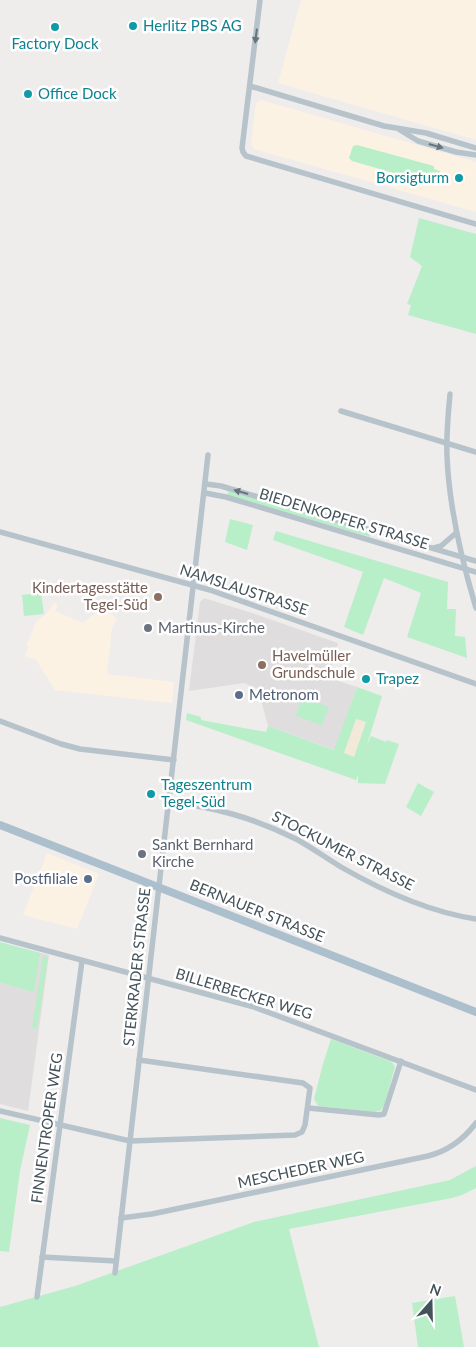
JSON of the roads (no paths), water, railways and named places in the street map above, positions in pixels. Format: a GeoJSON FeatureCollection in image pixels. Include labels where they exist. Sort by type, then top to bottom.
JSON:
{"type":"FeatureCollection","features":[{"type":"Feature","properties":{"kind":"main road","name":"BERNAUER STRASSE"},"geometry":{"type":"LineString","coordinates":[[0,825],[476,1012]]}},
{"type":"Feature","properties":{"kind":"street"},"geometry":{"type":"LineString","coordinates":[[260,0],[242,148],[246,156],[476,224]]}},
{"type":"Feature","properties":{"kind":"street"},"geometry":{"type":"LineString","coordinates":[[250,86],[384,126],[426,133],[476,148]]}},
{"type":"Feature","properties":{"kind":"street"},"geometry":{"type":"LineString","coordinates":[[399,129],[418,141],[456,152],[476,155]]}},
{"type":"Feature","properties":{"kind":"street"},"geometry":{"type":"LineString","coordinates":[[450,394],[447,443],[449,484],[456,533],[476,608]]}},
{"type":"Feature","properties":{"kind":"street"},"geometry":{"type":"LineString","coordinates":[[341,411],[476,452]]}},
{"type":"Feature","properties":{"kind":"street","name":"STERKRADER STRASSE"},"geometry":{"type":"LineString","coordinates":[[115,1273],[208,455]]}},
{"type":"Feature","properties":{"kind":"street","name":"BIEDENKOPFER STRASSE"},"geometry":{"type":"LineString","coordinates":[[206,484],[221,486],[476,561]]}},
{"type":"Feature","properties":{"kind":"street","name":"BIEDENKOPFER STRASSE"},"geometry":{"type":"LineString","coordinates":[[204,493],[235,500],[476,572]]}},
{"type":"Feature","properties":{"kind":"street","name":"NAMSLAUSTRASSE"},"geometry":{"type":"LineString","coordinates":[[0,532],[226,596],[474,681]]}},
{"type":"Feature","properties":{"kind":"street"},"geometry":{"type":"LineString","coordinates":[[430,558],[433,548],[441,546],[456,533]]}},
{"type":"Feature","properties":{"kind":"street"},"geometry":{"type":"LineString","coordinates":[[0,720],[61,744],[80,749],[174,760]]}},
{"type":"Feature","properties":{"kind":"street","name":"STOCKUMER STRASSE"},"geometry":{"type":"LineString","coordinates":[[168,802],[209,807],[266,825],[296,839],[360,877],[394,894],[443,911],[476,919]]}},
{"type":"Feature","properties":{"kind":"street","name":"BILLERBECKER WEG"},"geometry":{"type":"LineString","coordinates":[[0,938],[254,1007],[476,1090]]}},
{"type":"Feature","properties":{"kind":"street","name":"FINNENTROPER WEG"},"geometry":{"type":"LineString","coordinates":[[37,1298],[82,961]]}},
{"type":"Feature","properties":{"kind":"street"},"geometry":{"type":"LineString","coordinates":[[0,1111],[130,1140],[295,1135],[302,1132],[305,1125],[310,1088],[303,1083],[139,1060]]}},
{"type":"Feature","properties":{"kind":"street"},"geometry":{"type":"LineString","coordinates":[[308,1108],[384,1114],[401,1061]]}},
{"type":"Feature","properties":{"kind":"street","name":"MESCHEDER WEG"},"geometry":{"type":"LineString","coordinates":[[121,1218],[152,1214],[440,1153],[467,1135],[476,1124]]}},
{"type":"Feature","properties":{"kind":"street"},"geometry":{"type":"LineString","coordinates":[[42,1257],[116,1261]]}},
{"type":"Feature","properties":{"kind":"place","name":"Herlitz PBS AG"},"geometry":{"type":"Point","coordinates":[133,26]}},
{"type":"Feature","properties":{"kind":"place","name":"Factory Dock"},"geometry":{"type":"Point","coordinates":[55,27]}},
{"type":"Feature","properties":{"kind":"place","name":"Office Dock"},"geometry":{"type":"Point","coordinates":[28,94]}},
{"type":"Feature","properties":{"kind":"place","name":"Borsigturm"},"geometry":{"type":"Point","coordinates":[459,178]}},
{"type":"Feature","properties":{"kind":"place","name":"Kindertagesstätte Tegel-Süd"},"geometry":{"type":"Point","coordinates":[158,597]}},
{"type":"Feature","properties":{"kind":"place","name":"Martinus-Kirche"},"geometry":{"type":"Point","coordinates":[148,628]}},
{"type":"Feature","properties":{"kind":"place","name":"Havelmüller Grundschule"},"geometry":{"type":"Point","coordinates":[262,665]}},
{"type":"Feature","properties":{"kind":"place","name":"Trapez"},"geometry":{"type":"Point","coordinates":[366,679]}},
{"type":"Feature","properties":{"kind":"place","name":"Metronom"},"geometry":{"type":"Point","coordinates":[239,695]}},
{"type":"Feature","properties":{"kind":"place","name":"Tageszentrum Tegel-Süd"},"geometry":{"type":"Point","coordinates":[151,794]}},
{"type":"Feature","properties":{"kind":"place","name":"Sankt Bernhard Kirche"},"geometry":{"type":"Point","coordinates":[142,854]}},
{"type":"Feature","properties":{"kind":"place","name":"Postfiliale"},"geometry":{"type":"Point","coordinates":[88,879]}}]}
